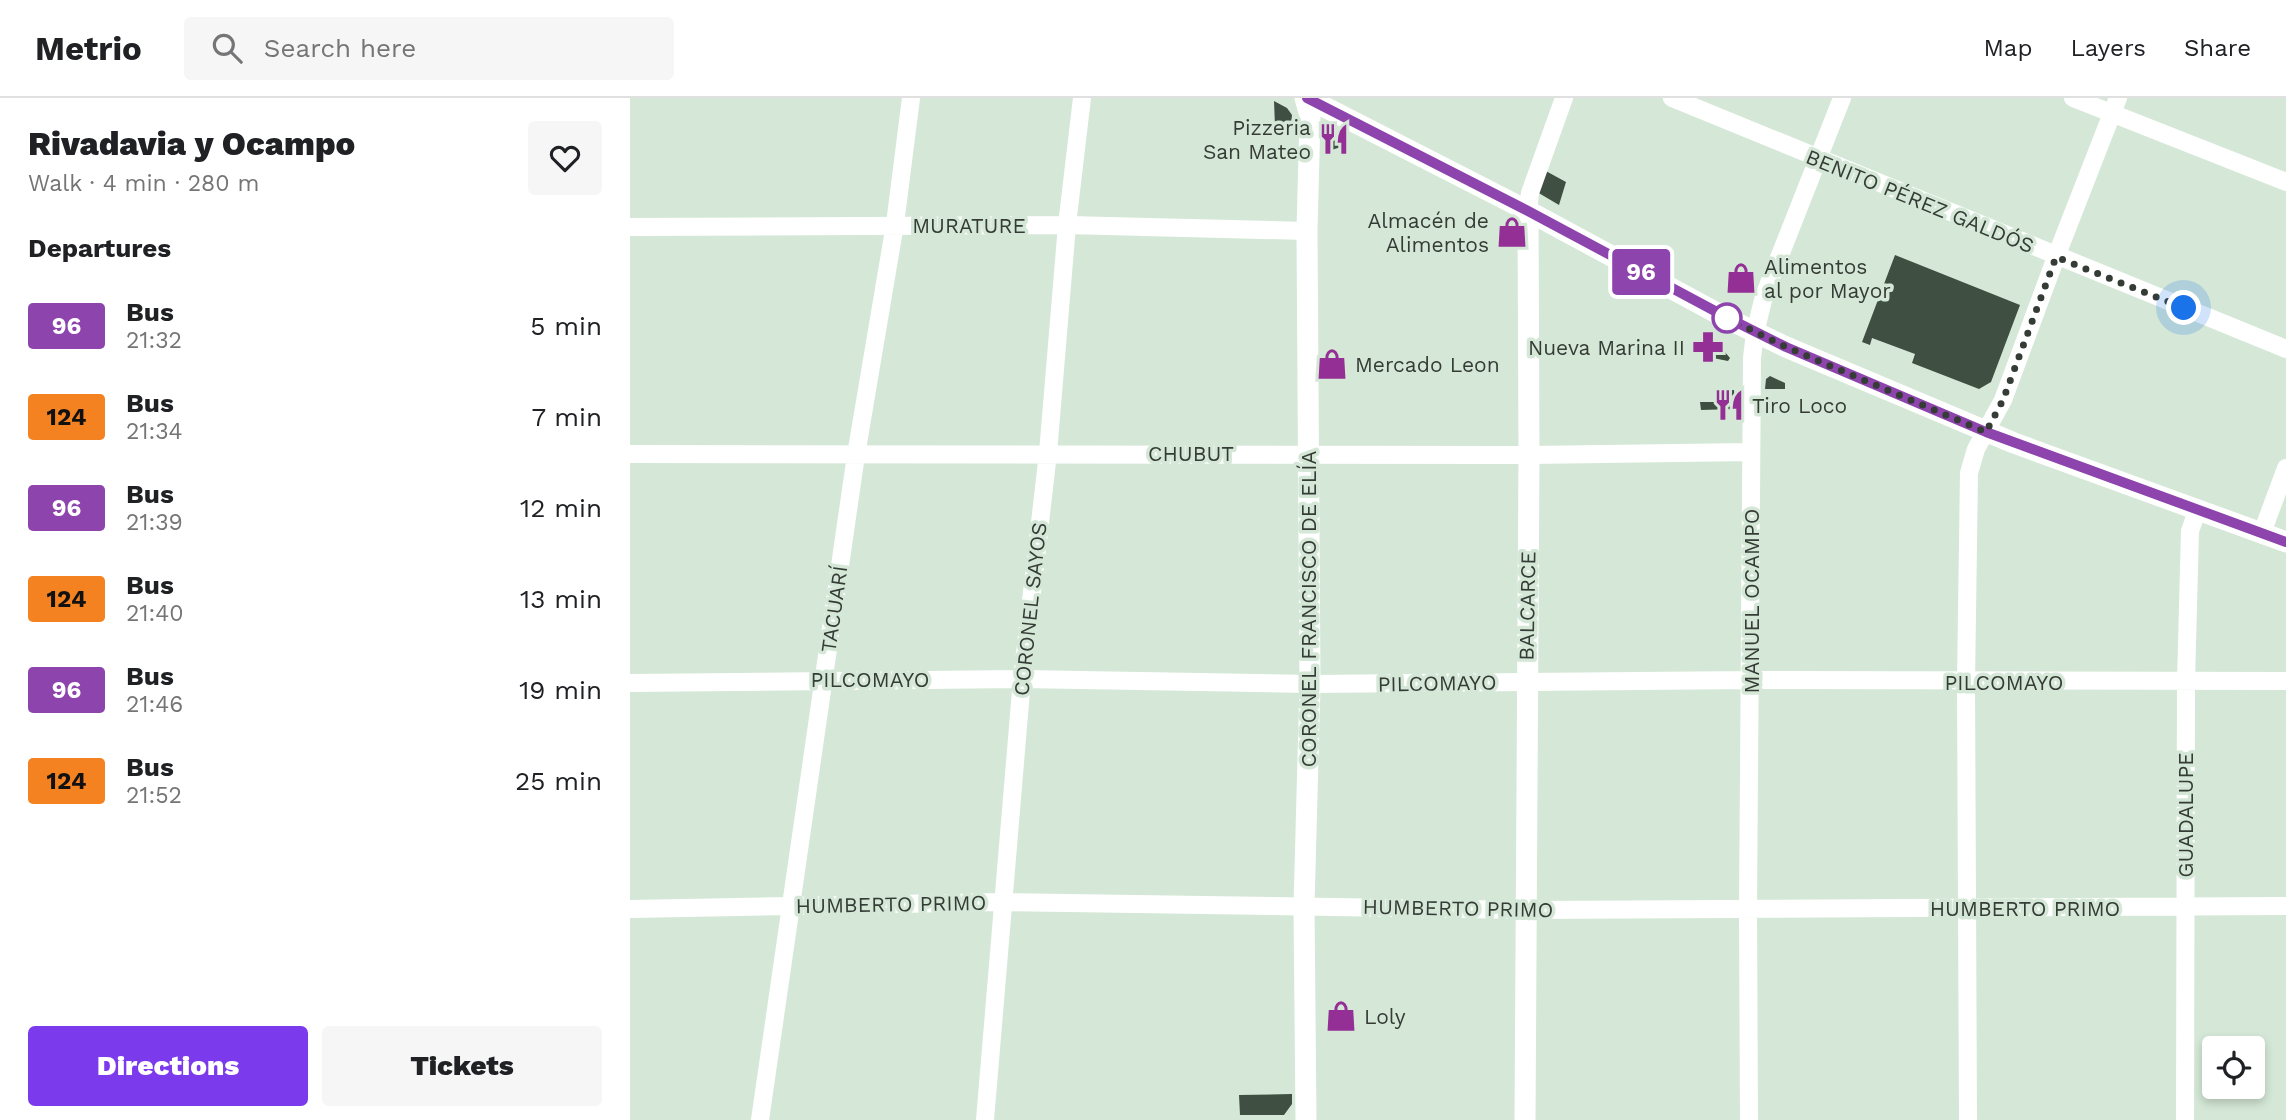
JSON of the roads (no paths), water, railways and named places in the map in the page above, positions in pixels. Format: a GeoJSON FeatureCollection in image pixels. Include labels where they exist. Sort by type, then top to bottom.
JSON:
{"type":"FeatureCollection","features":[{"type":"Feature","properties":{"kind":"street","name":"TACUARÍ"},"geometry":{"type":"LineString","coordinates":[[760,1120],[856,455],[895,224],[911,98]]}},
{"type":"Feature","properties":{"kind":"street","name":"CORONEL SAYOS"},"geometry":{"type":"LineString","coordinates":[[985,1120],[1022,679],[1048,453],[1082,98]]}},
{"type":"Feature","properties":{"kind":"street"},"geometry":{"type":"LineString","coordinates":[[1306,98],[1528,211],[1755,332],[1986,432],[2286,542]]}},
{"type":"Feature","properties":{"kind":"street","name":"CORONEL FRANCISCO DE ELÍA"},"geometry":{"type":"LineString","coordinates":[[1306,98],[1310,116],[1307,231],[1310,684],[1304,906],[1306,1120]]}},
{"type":"Feature","properties":{"kind":"street","name":"BALCARCE"},"geometry":{"type":"LineString","coordinates":[[1525,1120],[1528,211],[1530,192],[1564,98]]}},
{"type":"Feature","properties":{"kind":"street","name":"BENITO PÉREZ GALDÓS"},"geometry":{"type":"LineString","coordinates":[[1672,98],[2286,349]]}},
{"type":"Feature","properties":{"kind":"street","name":"MANUEL OCAMPO"},"geometry":{"type":"LineString","coordinates":[[1749,1120],[1752,358],[1764,296],[1842,98]]}},
{"type":"Feature","properties":{"kind":"street"},"geometry":{"type":"LineString","coordinates":[[2073,98],[2115,106],[2286,182]]}},
{"type":"Feature","properties":{"kind":"street"},"geometry":{"type":"LineString","coordinates":[[1968,1120],[1966,682],[1969,473],[1971,461],[2003,400],[2115,106]]}},
{"type":"Feature","properties":{"kind":"street","name":"MURATURE"},"geometry":{"type":"LineString","coordinates":[[630,227],[1068,225],[1307,231]]}},
{"type":"Feature","properties":{"kind":"street","name":"CHUBUT"},"geometry":{"type":"LineString","coordinates":[[630,454],[1529,455],[1751,452]]}},
{"type":"Feature","properties":{"kind":"street"},"geometry":{"type":"LineString","coordinates":[[2262,533],[2286,468]]}},
{"type":"Feature","properties":{"kind":"street","name":"GUADALUPE"},"geometry":{"type":"LineString","coordinates":[[2185,1120],[2186,682],[2190,531],[2197,511]]}},
{"type":"Feature","properties":{"kind":"street","name":"PILCOMAYO"},"geometry":{"type":"LineString","coordinates":[[630,683],[824,679],[1310,684],[1752,680],[2286,681]]}},
{"type":"Feature","properties":{"kind":"street","name":"HUMBERTO PRIMO"},"geometry":{"type":"LineString","coordinates":[[630,909],[1003,902],[1525,910],[2286,906]]}},
{"type":"Feature","properties":{"kind":"place","name":"Pizzeria San Mateo"},"geometry":{"type":"Point","coordinates":[1334,139]}},
{"type":"Feature","properties":{"kind":"place","name":"Almacén de Alimentos"},"geometry":{"type":"Point","coordinates":[1512,232]}},
{"type":"Feature","properties":{"kind":"place","name":"Alimentos al por Mayor"},"geometry":{"type":"Point","coordinates":[1741,278]}},
{"type":"Feature","properties":{"kind":"place","name":"Nueva Marina II"},"geometry":{"type":"Point","coordinates":[1708,347]}},
{"type":"Feature","properties":{"kind":"place","name":"Mercado Leon"},"geometry":{"type":"Point","coordinates":[1332,364]}},
{"type":"Feature","properties":{"kind":"place","name":"Tiro Loco"},"geometry":{"type":"Point","coordinates":[1729,405]}},
{"type":"Feature","properties":{"kind":"place","name":"Loly"},"geometry":{"type":"Point","coordinates":[1341,1016]}}]}
